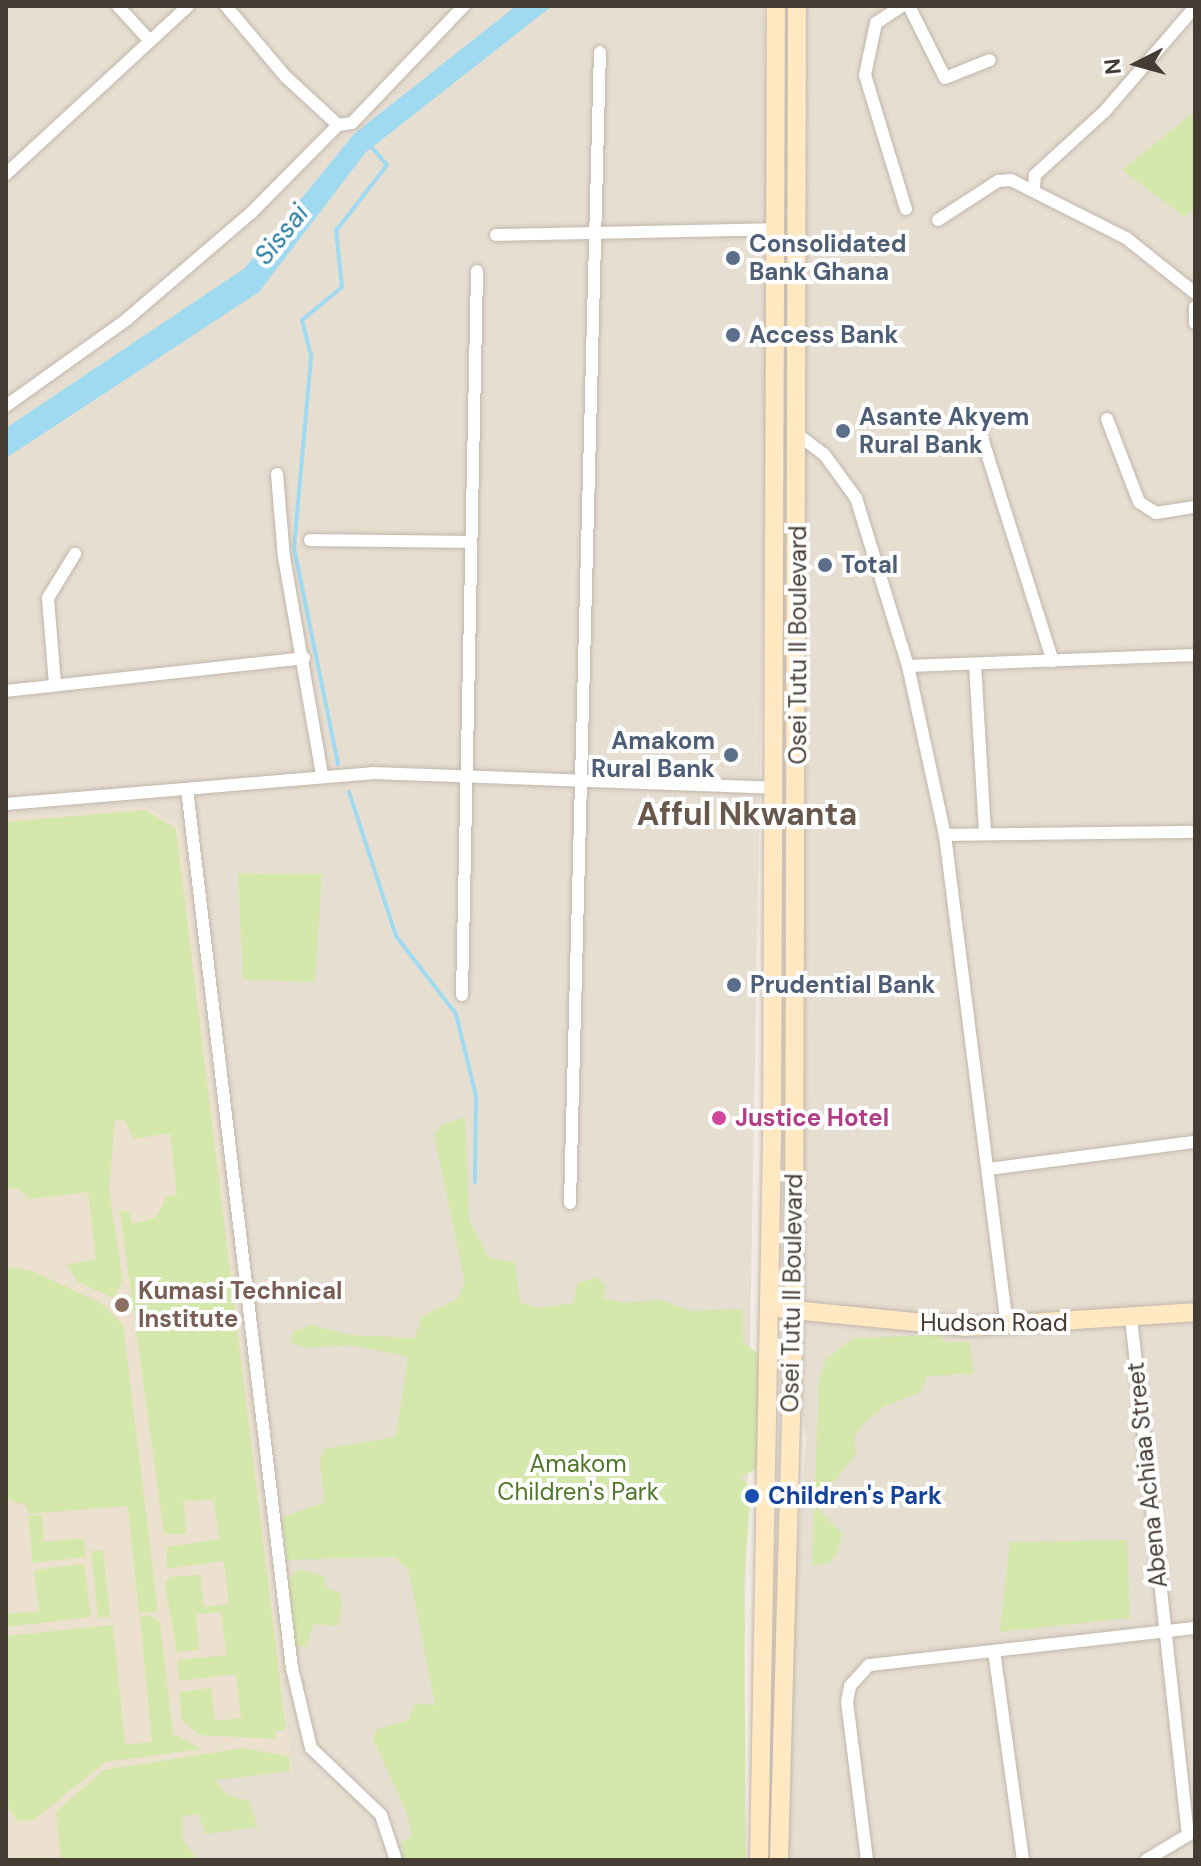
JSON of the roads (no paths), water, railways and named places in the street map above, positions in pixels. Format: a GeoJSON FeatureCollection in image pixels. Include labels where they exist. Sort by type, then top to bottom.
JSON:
{"type":"FeatureCollection","features":[{"type":"Feature","properties":{"kind":"main road","name":"Osei Tutu II Boulevard"},"geometry":{"type":"LineString","coordinates":[[759,1860],[774,788],[776,6]]}},
{"type":"Feature","properties":{"kind":"main road","name":"Osei Tutu II Boulevard"},"geometry":{"type":"LineString","coordinates":[[779,1860],[794,1310],[797,6]]}},
{"type":"Feature","properties":{"kind":"main road","name":"Hudson Road"},"geometry":{"type":"LineString","coordinates":[[769,1306],[1007,1326],[1195,1312]]}},
{"type":"Feature","properties":{"kind":"street"},"geometry":{"type":"LineString","coordinates":[[118,6],[150,41]]}},
{"type":"Feature","properties":{"kind":"street"},"geometry":{"type":"LineString","coordinates":[[6,174],[188,6]]}},
{"type":"Feature","properties":{"kind":"street"},"geometry":{"type":"LineString","coordinates":[[226,6],[286,77],[338,125]]}},
{"type":"Feature","properties":{"kind":"street"},"geometry":{"type":"LineString","coordinates":[[6,406],[126,320],[251,213],[338,125],[352,123],[464,6]]}},
{"type":"Feature","properties":{"kind":"street"},"geometry":{"type":"LineString","coordinates":[[902,6],[876,23],[865,75],[906,209]]}},
{"type":"Feature","properties":{"kind":"street"},"geometry":{"type":"LineString","coordinates":[[909,6],[945,78],[990,60]]}},
{"type":"Feature","properties":{"kind":"street"},"geometry":{"type":"LineString","coordinates":[[1034,188],[1035,175],[1105,111],[1195,7]]}},
{"type":"Feature","properties":{"kind":"street"},"geometry":{"type":"LineString","coordinates":[[570,1203],[599,233],[600,52]]}},
{"type":"Feature","properties":{"kind":"street"},"geometry":{"type":"LineString","coordinates":[[938,220],[998,181],[1034,188],[1126,238],[1195,293]]}},
{"type":"Feature","properties":{"kind":"street"},"geometry":{"type":"LineString","coordinates":[[496,235],[777,229]]}},
{"type":"Feature","properties":{"kind":"street"},"geometry":{"type":"LineString","coordinates":[[462,995],[477,271]]}},
{"type":"Feature","properties":{"kind":"street"},"geometry":{"type":"LineString","coordinates":[[1195,307],[1195,323]]}},
{"type":"Feature","properties":{"kind":"street"},"geometry":{"type":"LineString","coordinates":[[1107,419],[1139,502],[1156,513],[1195,507]]}},
{"type":"Feature","properties":{"kind":"street"},"geometry":{"type":"LineString","coordinates":[[977,422],[1053,661]]}},
{"type":"Feature","properties":{"kind":"street"},"geometry":{"type":"LineString","coordinates":[[797,434],[824,454],[856,498],[908,666],[945,835],[1007,1326]]}},
{"type":"Feature","properties":{"kind":"street"},"geometry":{"type":"LineString","coordinates":[[277,474],[284,557],[322,775]]}},
{"type":"Feature","properties":{"kind":"street"},"geometry":{"type":"LineString","coordinates":[[310,540],[471,542]]}},
{"type":"Feature","properties":{"kind":"street"},"geometry":{"type":"LineString","coordinates":[[55,684],[48,598],[75,554]]}},
{"type":"Feature","properties":{"kind":"street"},"geometry":{"type":"LineString","coordinates":[[908,666],[1195,655]]}},
{"type":"Feature","properties":{"kind":"street"},"geometry":{"type":"LineString","coordinates":[[6,691],[304,658]]}},
{"type":"Feature","properties":{"kind":"street"},"geometry":{"type":"LineString","coordinates":[[975,664],[985,834]]}},
{"type":"Feature","properties":{"kind":"street"},"geometry":{"type":"LineString","coordinates":[[6,804],[322,775],[466,776],[583,783],[774,788]]}},
{"type":"Feature","properties":{"kind":"street"},"geometry":{"type":"LineString","coordinates":[[187,789],[292,1668],[311,1748],[381,1815],[396,1860]]}},
{"type":"Feature","properties":{"kind":"street"},"geometry":{"type":"LineString","coordinates":[[945,835],[1195,832]]}},
{"type":"Feature","properties":{"kind":"street"},"geometry":{"type":"LineString","coordinates":[[989,1169],[1195,1142]]}},
{"type":"Feature","properties":{"kind":"street","name":"Abena Achiaa Street"},"geometry":{"type":"LineString","coordinates":[[1131,1318],[1163,1632],[1188,1835],[1146,1860]]}},
{"type":"Feature","properties":{"kind":"street"},"geometry":{"type":"LineString","coordinates":[[867,1860],[847,1702],[850,1686],[869,1665],[1195,1628]]}},
{"type":"Feature","properties":{"kind":"street"},"geometry":{"type":"LineString","coordinates":[[994,1651],[1023,1860]]}},
{"type":"Feature","properties":{"kind":"water","name":"Sissai"},"geometry":{"type":"Polygon","coordinates":[[[516,6],[552,6],[366,152],[259,292],[6,458],[6,428],[245,268],[354,134],[516,6]]]}},
{"type":"Feature","properties":{"kind":"waterway"},"geometry":{"type":"LineString","coordinates":[[338,764],[294,548],[311,356],[302,320],[342,287],[336,231],[387,165],[369,144]]}},
{"type":"Feature","properties":{"kind":"waterway"},"geometry":{"type":"LineString","coordinates":[[349,792],[396,936],[456,1014],[476,1096],[475,1182]]}},
{"type":"Feature","properties":{"kind":"place","name":"Consolidated Bank Ghana"},"geometry":{"type":"Point","coordinates":[733,258]}},
{"type":"Feature","properties":{"kind":"place","name":"Access Bank"},"geometry":{"type":"Point","coordinates":[733,335]}},
{"type":"Feature","properties":{"kind":"place","name":"Asante Akyem Rural Bank"},"geometry":{"type":"Point","coordinates":[843,431]}},
{"type":"Feature","properties":{"kind":"place","name":"Total"},"geometry":{"type":"Point","coordinates":[825,565]}},
{"type":"Feature","properties":{"kind":"place","name":"Amakom Rural Bank"},"geometry":{"type":"Point","coordinates":[731,755]}},
{"type":"Feature","properties":{"kind":"place","name":"Prudential Bank"},"geometry":{"type":"Point","coordinates":[734,985]}},
{"type":"Feature","properties":{"kind":"place","name":"Justice Hotel"},"geometry":{"type":"Point","coordinates":[719,1118]}},
{"type":"Feature","properties":{"kind":"place","name":"Kumasi Technical Institute"},"geometry":{"type":"Point","coordinates":[122,1305]}},
{"type":"Feature","properties":{"kind":"place","name":"Children's Park"},"geometry":{"type":"Point","coordinates":[752,1496]}},
{"type":"Feature","properties":{"kind":"district","name":"Afful Nkwanta"},"geometry":{"type":"Point","coordinates":[747,814]}},
{"type":"Feature","properties":{"kind":"park label","name":"Amakom Children's Park"},"geometry":{"type":"Point","coordinates":[578,1478]}}]}
